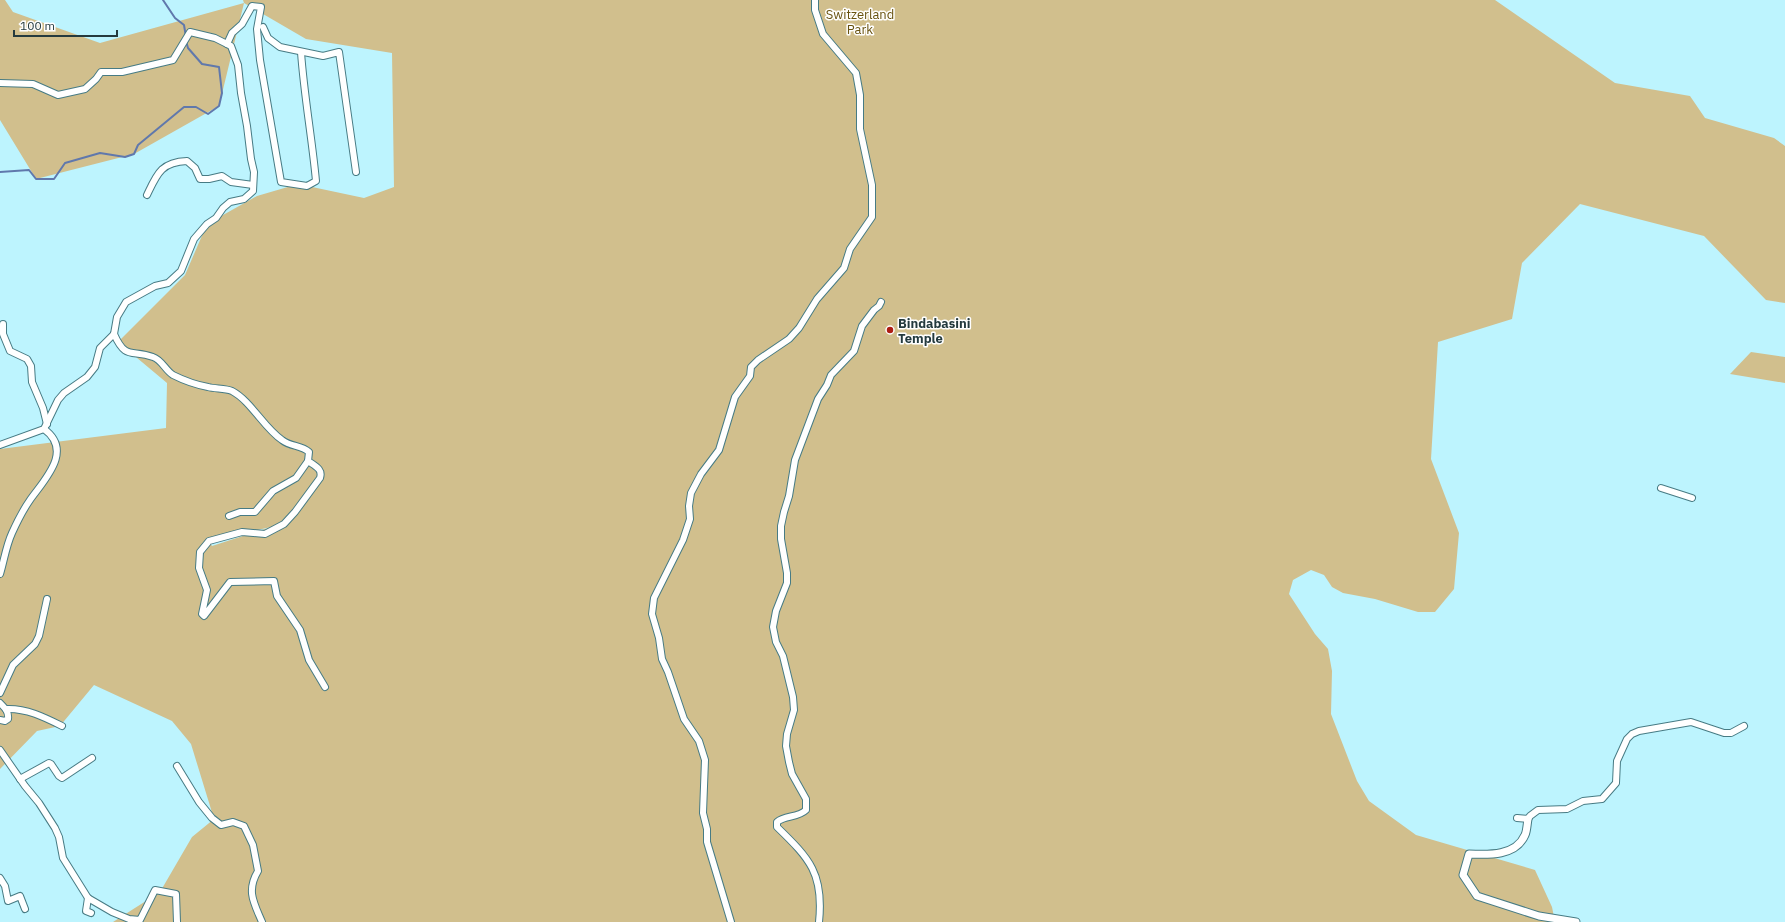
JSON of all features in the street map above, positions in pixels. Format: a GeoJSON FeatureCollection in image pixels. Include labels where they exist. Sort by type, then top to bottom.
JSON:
{"type":"FeatureCollection","features":[{"type":"Feature","properties":{"kind":"street"},"geometry":{"type":"LineString","coordinates":[[731,922],[707,842],[707,830],[703,813],[705,778],[705,760],[703,750],[684,719],[662,659],[659,638],[652,614],[654,598],[677,556],[690,519],[689,506],[691,493],[701,474],[719,450],[736,397],[750,376],[751,367],[758,360],[789,339],[799,328],[817,299],[844,268],[850,250],[872,217],[872,185],[860,129],[860,95],[856,73],[823,34],[815,10],[814,0]]}},
{"type":"Feature","properties":{"kind":"street"},"geometry":{"type":"LineString","coordinates":[[227,44],[232,33],[242,24],[252,6],[261,7],[257,29],[260,60],[281,182],[307,186],[316,181],[301,52]]}},
{"type":"Feature","properties":{"kind":"street"},"geometry":{"type":"LineString","coordinates":[[263,27],[268,38],[280,47],[323,56],[339,52],[356,172]]}},
{"type":"Feature","properties":{"kind":"street"},"geometry":{"type":"LineString","coordinates":[[0,83],[33,84],[58,95],[78,91],[85,89],[96,80],[101,72],[122,72],[173,60],[190,32],[202,34],[231,46],[238,65],[247,126],[250,159],[254,172],[253,191],[244,199],[230,202],[223,208],[216,218],[207,224],[194,240],[181,271],[168,283],[155,286],[126,302],[117,316],[114,334],[100,348],[96,366],[87,377],[64,393],[58,400],[45,427],[0,445]]}},
{"type":"Feature","properties":{"kind":"street"},"geometry":{"type":"LineString","coordinates":[[147,195],[160,170],[175,162],[187,161],[195,168],[200,178],[208,179],[222,176],[231,182],[253,185]]}},
{"type":"Feature","properties":{"kind":"street"},"geometry":{"type":"LineString","coordinates":[[819,922],[819,885],[810,861],[777,826],[777,822],[781,818],[802,814],[806,810],[806,799],[792,774],[786,746],[787,734],[794,710],[793,697],[783,656],[776,642],[773,627],[776,611],[787,583],[787,573],[781,539],[781,526],[796,460],[818,399],[827,385],[831,375],[854,351],[862,326],[874,310],[879,306],[880,302]]}},
{"type":"Feature","properties":{"kind":"street"},"geometry":{"type":"LineString","coordinates":[[0,574],[12,534],[29,501],[48,476],[55,463],[57,455],[54,441],[45,427],[43,408],[32,382],[31,366],[27,359],[10,351],[3,334],[3,324]]}},
{"type":"Feature","properties":{"kind":"street"},"geometry":{"type":"LineString","coordinates":[[114,334],[123,350],[128,353],[152,357],[161,362],[173,375],[207,387],[231,391],[255,412],[282,440],[291,446],[305,449],[309,452],[308,461],[296,478],[273,491],[255,512],[240,512],[229,516]]}},
{"type":"Feature","properties":{"kind":"street"},"geometry":{"type":"LineString","coordinates":[[308,461],[320,470],[321,474],[295,512],[284,524],[265,534],[242,532],[209,541],[200,552],[199,568],[207,590],[202,614],[204,616],[230,582],[274,581],[277,596],[300,630],[309,660],[325,687]]}},
{"type":"Feature","properties":{"kind":"street"},"geometry":{"type":"LineString","coordinates":[[1662,488],[1692,498]]}},
{"type":"Feature","properties":{"kind":"street"},"geometry":{"type":"LineString","coordinates":[[0,693],[13,665],[35,644],[39,636],[47,598]]}},
{"type":"Feature","properties":{"kind":"street"},"geometry":{"type":"LineString","coordinates":[[0,703],[6,709],[8,719],[5,721],[0,720]]}},
{"type":"Feature","properties":{"kind":"street"},"geometry":{"type":"LineString","coordinates":[[6,709],[21,709],[41,715],[62,726]]}},
{"type":"Feature","properties":{"kind":"street"},"geometry":{"type":"LineString","coordinates":[[1576,922],[1540,916],[1477,896],[1463,875],[1469,854],[1494,855],[1518,846],[1526,834],[1528,819],[1538,810],[1567,809],[1583,801],[1602,799],[1616,783],[1616,761],[1627,739],[1632,734],[1639,731],[1691,722],[1724,733],[1731,733],[1744,726]]}},
{"type":"Feature","properties":{"kind":"street"},"geometry":{"type":"LineString","coordinates":[[0,750],[39,803],[55,828],[59,837],[63,858],[88,898],[112,912],[129,919],[140,920],[155,890],[176,894],[177,922]]}},
{"type":"Feature","properties":{"kind":"street"},"geometry":{"type":"LineString","coordinates":[[20,779],[49,764],[51,764],[62,778],[92,758]]}},
{"type":"Feature","properties":{"kind":"street"},"geometry":{"type":"LineString","coordinates":[[177,766],[212,818],[221,824],[233,822],[244,826],[253,845],[258,871],[253,879],[252,899],[262,922]]}},
{"type":"Feature","properties":{"kind":"street"},"geometry":{"type":"LineString","coordinates":[[1517,818],[1528,819]]}},
{"type":"Feature","properties":{"kind":"street"},"geometry":{"type":"LineString","coordinates":[[0,878],[5,886],[8,900],[20,896],[25,909]]}},
{"type":"Feature","properties":{"kind":"street"},"geometry":{"type":"LineString","coordinates":[[88,898],[86,911],[91,913]]}},
{"type":"Feature","properties":{"kind":"green space"},"geometry":{"type":"Polygon","coordinates":[[[0,0],[5,0],[13,12],[100,43],[244,3],[219,106],[134,154],[36,179],[0,120],[0,0]]]}},
{"type":"Feature","properties":{"kind":"green space","name":"Switzerland Park"},"geometry":{"type":"Polygon","coordinates":[[[243,0],[1495,0],[1615,83],[1690,96],[1705,118],[1774,138],[1785,146],[1785,303],[1766,300],[1704,236],[1580,204],[1522,263],[1512,319],[1438,342],[1431,459],[1459,533],[1454,589],[1435,612],[1418,612],[1375,599],[1343,593],[1332,587],[1324,575],[1311,570],[1293,580],[1289,594],[1315,634],[1328,649],[1332,671],[1331,714],[1357,781],[1369,801],[1416,835],[1535,870],[1552,907],[1555,922],[113,922],[160,892],[192,837],[214,819],[191,744],[172,721],[94,685],[60,726],[37,731],[0,769],[0,449],[166,428],[167,383],[118,342],[185,275],[207,224],[257,196],[298,184],[364,198],[394,187],[392,53],[306,39],[244,3],[243,0]],[[271,527],[209,541],[212,546],[271,527]]]}},
{"type":"Feature","properties":{"kind":"green space"},"geometry":{"type":"Polygon","coordinates":[[[1751,352],[1785,357],[1785,383],[1730,374],[1751,352]]]}},
{"type":"Feature","properties":{"kind":"waterway"},"geometry":{"type":"LineString","coordinates":[[163,0],[175,18],[184,25],[186,37]]}},
{"type":"Feature","properties":{"kind":"waterway"},"geometry":{"type":"LineString","coordinates":[[0,172],[29,170],[36,179],[54,179],[65,163],[100,153],[125,157],[134,154],[138,145],[184,107],[196,107],[208,114],[219,106],[222,93],[219,67],[202,64],[188,48],[186,41]]}},
{"type":"Feature","properties":{"kind":"place","name":"Bindabasini Temple"},"geometry":{"type":"Point","coordinates":[890,330]}}]}
